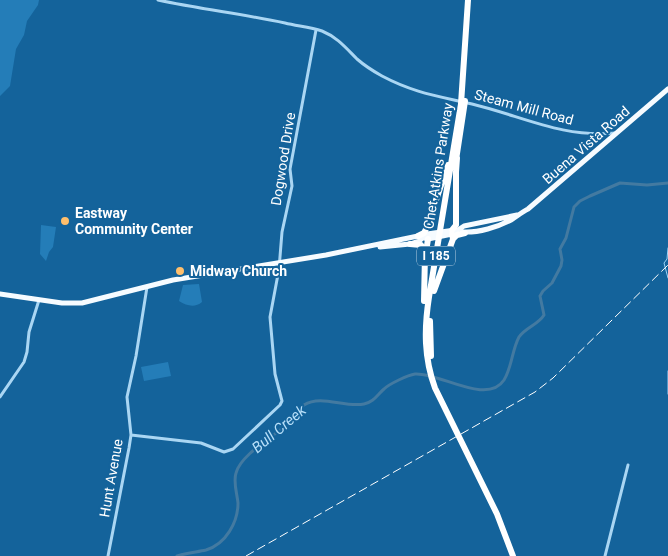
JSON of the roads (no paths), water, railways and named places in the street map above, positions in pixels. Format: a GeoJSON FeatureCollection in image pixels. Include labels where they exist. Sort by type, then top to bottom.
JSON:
{"type":"FeatureCollection","features":[{"type":"Feature","properties":{"kind":"highway","name":"Chet Atkins Parkway"},"geometry":{"type":"LineString","coordinates":[[470,0],[465,104],[426,316],[425,342],[432,379],[504,521],[515,556]]}},
{"type":"Feature","properties":{"kind":"highway","name":"Chet Atkins Parkway"},"geometry":{"type":"LineString","coordinates":[[437,389],[429,366],[429,327],[456,146]]}},
{"type":"Feature","properties":{"kind":"highway"},"geometry":{"type":"LineString","coordinates":[[434,291],[456,225],[456,146]]}},
{"type":"Feature","properties":{"kind":"highway"},"geometry":{"type":"LineString","coordinates":[[429,366],[422,330],[426,284],[424,233],[456,146]]}},
{"type":"Feature","properties":{"kind":"highway"},"geometry":{"type":"LineString","coordinates":[[454,233],[457,235],[465,233]]}},
{"type":"Feature","properties":{"kind":"highway"},"geometry":{"type":"LineString","coordinates":[[410,244],[421,245],[426,254]]}},
{"type":"Feature","properties":{"kind":"main road","name":"Buena Vista Road"},"geometry":{"type":"LineString","coordinates":[[465,233],[479,231],[512,220],[542,197],[608,136],[616,133],[668,89]]}},
{"type":"Feature","properties":{"kind":"main road","name":"Buena Vista Road"},"geometry":{"type":"LineString","coordinates":[[352,250],[354,248],[454,233],[464,226],[517,215]]}},
{"type":"Feature","properties":{"kind":"main road","name":"Buena Vista Road"},"geometry":{"type":"LineString","coordinates":[[0,294],[62,304],[82,303],[174,279],[352,250],[410,244],[424,237]]}},
{"type":"Feature","properties":{"kind":"street","name":"Steam Mill Road"},"geometry":{"type":"LineString","coordinates":[[158,0],[255,16],[316,30],[339,40],[365,66],[392,81],[427,95],[473,104],[535,124],[608,136]]}},
{"type":"Feature","properties":{"kind":"street","name":"Dogwood Drive"},"geometry":{"type":"LineString","coordinates":[[131,435],[201,443],[224,452],[233,449],[282,401],[276,374],[270,324],[282,232],[292,186],[290,170],[316,30]]}},
{"type":"Feature","properties":{"kind":"street","name":"Hunt Avenue"},"geometry":{"type":"LineString","coordinates":[[108,556],[131,435],[127,397],[138,346],[147,286]]}},
{"type":"Feature","properties":{"kind":"street"},"geometry":{"type":"LineString","coordinates":[[0,397],[24,362],[29,332],[39,300]]}},
{"type":"Feature","properties":{"kind":"street"},"geometry":{"type":"LineString","coordinates":[[605,556],[628,465]]}},
{"type":"Feature","properties":{"kind":"waterway","name":"Bull Creek"},"geometry":{"type":"LineString","coordinates":[[177,556],[206,550],[225,538],[236,518],[238,503],[235,480],[239,466],[251,452],[290,422],[304,405],[318,401],[364,404],[373,400],[390,385],[415,374],[475,389],[486,390],[496,387],[507,375],[519,337],[544,315],[540,296],[552,283],[561,266],[560,249],[566,238],[574,207],[580,201],[620,183],[647,185],[668,183]]}},
{"type":"Feature","properties":{"kind":"waterway"},"geometry":{"type":"LineString","coordinates":[[668,248],[667,259],[664,263],[668,278]]}},
{"type":"Feature","properties":{"kind":"waterway"},"geometry":{"type":"LineString","coordinates":[[668,371],[668,394]]}},
{"type":"Feature","properties":{"kind":"railway"},"geometry":{"type":"LineString","coordinates":[[246,556],[535,392],[553,378],[668,265]]}},
{"type":"Feature","properties":{"kind":"place","name":"Eastway Community Center"},"geometry":{"type":"Point","coordinates":[65,221]}},
{"type":"Feature","properties":{"kind":"place","name":"Midway Church"},"geometry":{"type":"Point","coordinates":[180,271]}}]}
